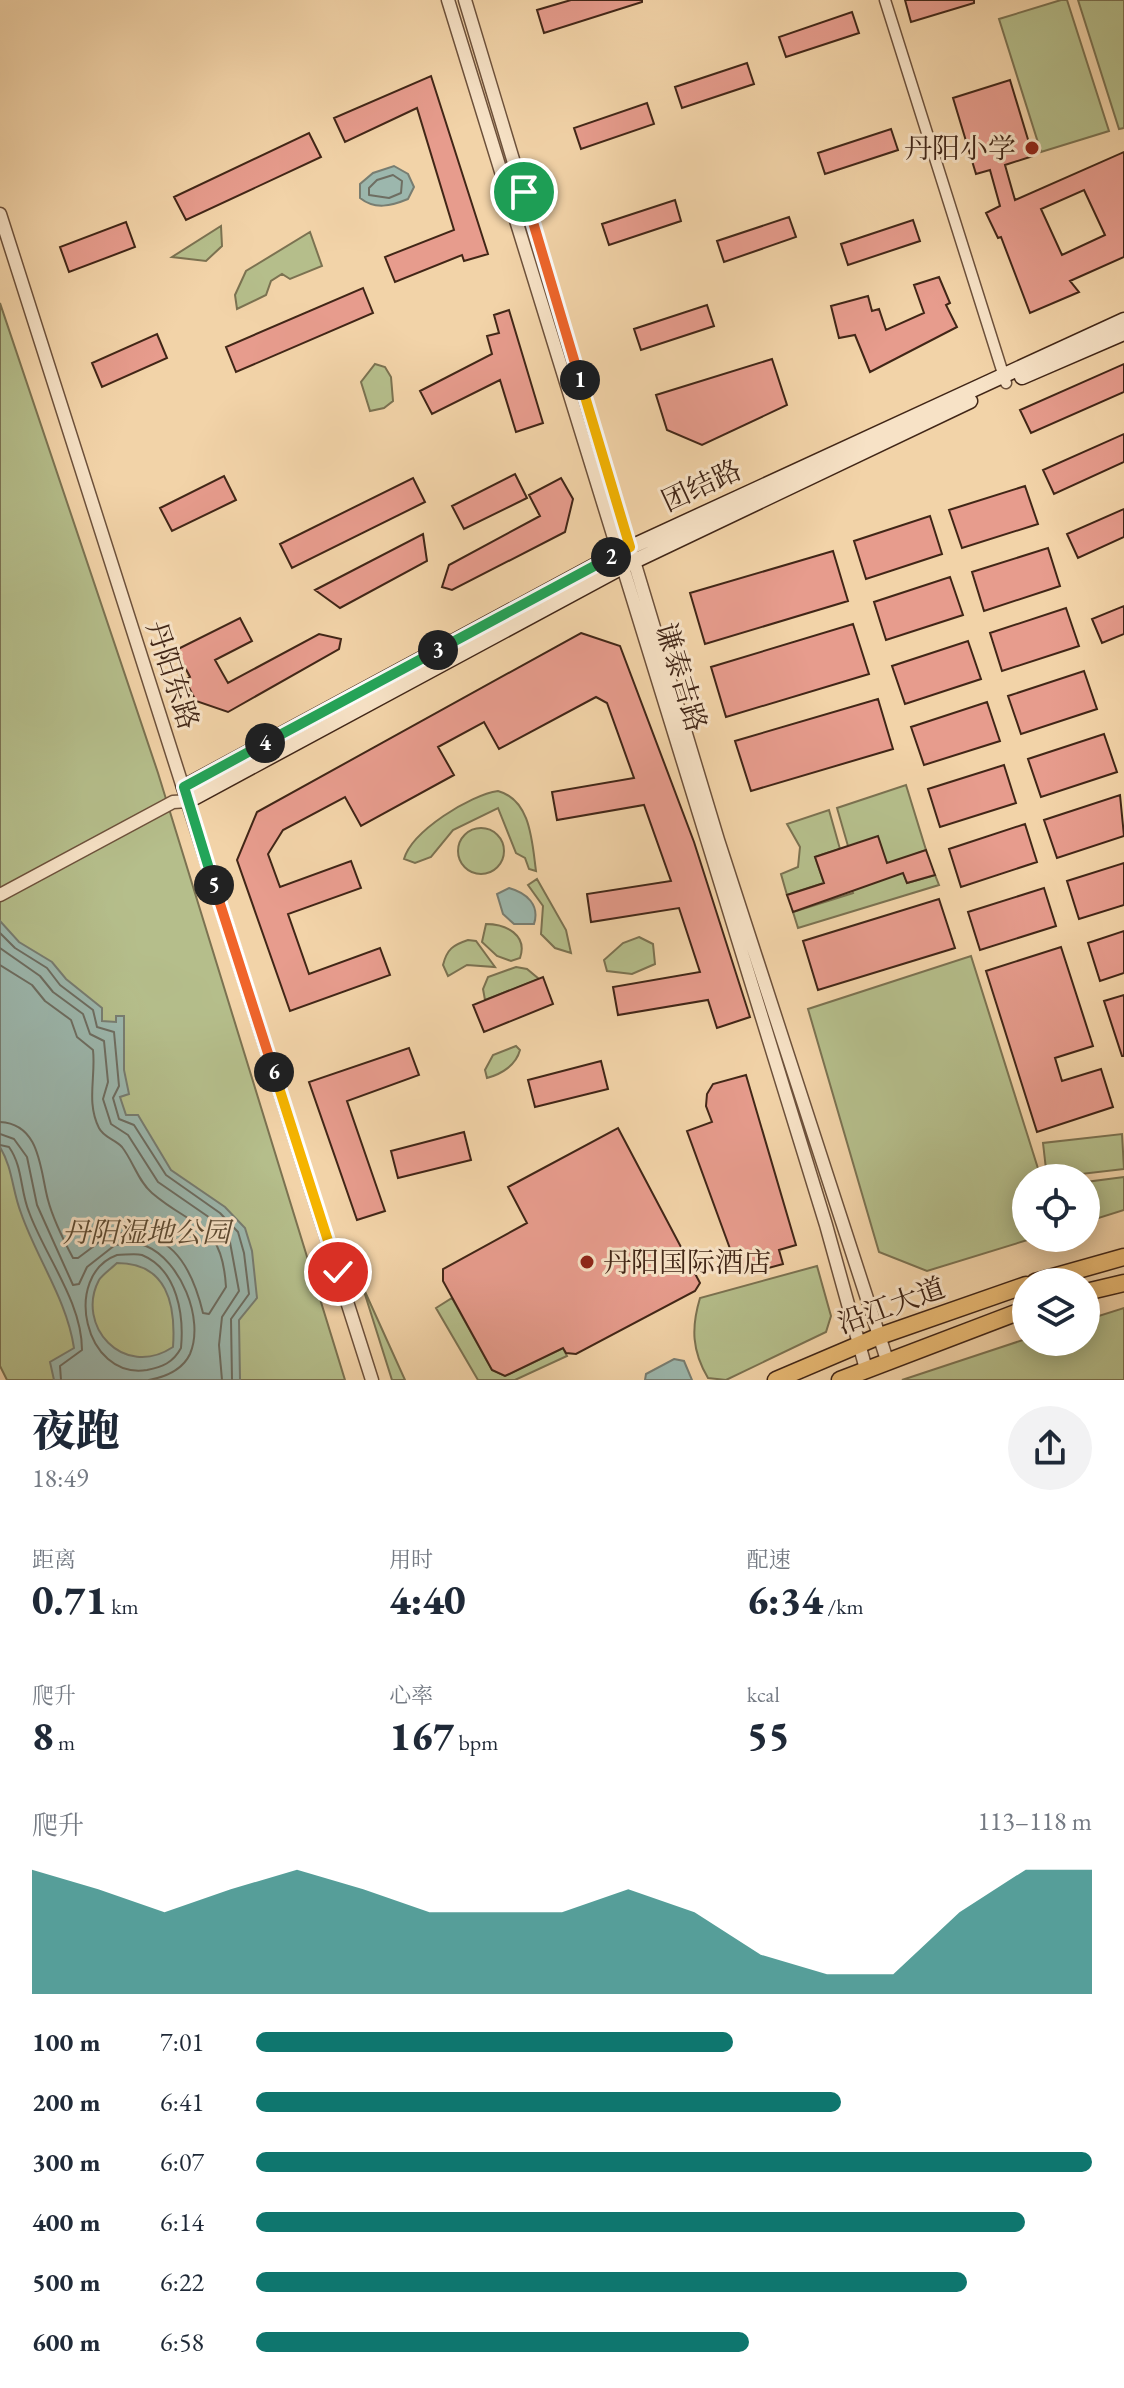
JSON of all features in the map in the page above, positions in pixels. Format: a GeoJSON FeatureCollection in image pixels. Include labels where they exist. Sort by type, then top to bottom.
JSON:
{"type":"FeatureCollection","features":[{"type":"Feature","properties":{"kind":"main road","name":"团结路"},"geometry":{"type":"LineString","coordinates":[[181,797],[627,557],[1124,320]]}},
{"type":"Feature","properties":{"kind":"main road","name":"团结路"},"geometry":{"type":"LineString","coordinates":[[1005,379],[1124,333]]}},
{"type":"Feature","properties":{"kind":"main road"},"geometry":{"type":"LineString","coordinates":[[1085,1268],[1124,1257]]}},
{"type":"Feature","properties":{"kind":"main road"},"geometry":{"type":"LineString","coordinates":[[1100,1289],[1124,1283]]}},
{"type":"Feature","properties":{"kind":"main road","name":"沿江大道"},"geometry":{"type":"LineString","coordinates":[[776,1380],[877,1337],[1012,1290]]}},
{"type":"Feature","properties":{"kind":"main road","name":"沿江大道"},"geometry":{"type":"LineString","coordinates":[[840,1380],[1012,1314]]}},
{"type":"Feature","properties":{"kind":"street","name":"谦泰吉路"},"geometry":{"type":"LineString","coordinates":[[448,0],[877,1337],[887,1360]]}},
{"type":"Feature","properties":{"kind":"street","name":"谦泰吉路"},"geometry":{"type":"LineString","coordinates":[[465,0],[866,1369]]}},
{"type":"Feature","properties":{"kind":"street"},"geometry":{"type":"LineString","coordinates":[[885,0],[1005,379]]}},
{"type":"Feature","properties":{"kind":"street","name":"丹阳东路"},"geometry":{"type":"LineString","coordinates":[[0,214],[181,797],[372,1380]]}},
{"type":"Feature","properties":{"kind":"street"},"geometry":{"type":"LineString","coordinates":[[1,894],[181,797]]}},
{"type":"Feature","properties":{"kind":"green space"},"geometry":{"type":"Polygon","coordinates":[[[1067,0],[1109,131],[1041,152],[999,19],[1067,0]]]}},
{"type":"Feature","properties":{"kind":"green space"},"geometry":{"type":"Polygon","coordinates":[[[1078,0],[1124,0],[1124,128],[1119,129],[1078,0]]]}},
{"type":"Feature","properties":{"kind":"green space"},"geometry":{"type":"Polygon","coordinates":[[[221,226],[222,246],[206,261],[172,257],[221,226]]]}},
{"type":"Feature","properties":{"kind":"green space"},"geometry":{"type":"Polygon","coordinates":[[[310,232],[322,266],[290,279],[282,274],[271,281],[266,295],[237,309],[235,295],[246,271],[310,232]]]}},
{"type":"Feature","properties":{"kind":"green space","name":"丹阳湿地公园"},"geometry":{"type":"Polygon","coordinates":[[[0,303],[158,773],[345,1380],[7,1380],[0,1366],[0,303]]]}},
{"type":"Feature","properties":{"kind":"green space"},"geometry":{"type":"Polygon","coordinates":[[[375,364],[385,367],[391,377],[393,401],[384,408],[370,411],[361,382],[375,364]]]}},
{"type":"Feature","properties":{"kind":"green space"},"geometry":{"type":"Polygon","coordinates":[[[906,785],[926,850],[899,860],[907,883],[935,875],[939,885],[798,928],[793,912],[853,893],[845,868],[848,846],[837,808],[906,785]]]}},
{"type":"Feature","properties":{"kind":"green space"},"geometry":{"type":"Polygon","coordinates":[[[498,791],[517,803],[523,813],[531,835],[536,871],[529,869],[525,858],[516,853],[498,808],[453,830],[431,857],[415,863],[404,859],[409,848],[430,826],[473,799],[498,791]]]}},
{"type":"Feature","properties":{"kind":"green space"},"geometry":{"type":"Polygon","coordinates":[[[829,810],[840,849],[815,857],[824,883],[787,895],[781,874],[798,867],[800,847],[787,824],[829,810]]]}},
{"type":"Feature","properties":{"kind":"green space"},"geometry":{"type":"Polygon","coordinates":[[[481,828],[497,835],[504,851],[497,867],[481,874],[465,867],[458,851],[465,835],[481,828]]]}},
{"type":"Feature","properties":{"kind":"green space"},"geometry":{"type":"Polygon","coordinates":[[[537,879],[566,930],[571,953],[555,948],[541,934],[543,906],[528,885],[537,879]]]}},
{"type":"Feature","properties":{"kind":"green space"},"geometry":{"type":"Polygon","coordinates":[[[486,924],[514,932],[521,943],[520,958],[511,961],[497,956],[482,942],[486,924]]]}},
{"type":"Feature","properties":{"kind":"green space"},"geometry":{"type":"Polygon","coordinates":[[[639,937],[653,944],[655,964],[632,974],[607,971],[604,960],[623,943],[639,937]]]}},
{"type":"Feature","properties":{"kind":"green space"},"geometry":{"type":"Polygon","coordinates":[[[468,940],[476,941],[495,967],[467,965],[448,976],[443,965],[446,955],[468,940]]]}},
{"type":"Feature","properties":{"kind":"green space"},"geometry":{"type":"Polygon","coordinates":[[[971,956],[1037,1164],[1012,1164],[1012,1245],[927,1271],[879,1252],[808,1009],[971,956]]]}},
{"type":"Feature","properties":{"kind":"green space"},"geometry":{"type":"Polygon","coordinates":[[[516,967],[527,969],[539,979],[485,1000],[483,989],[488,977],[516,967]]]}},
{"type":"Feature","properties":{"kind":"green space"},"geometry":{"type":"Polygon","coordinates":[[[516,1046],[520,1050],[512,1064],[487,1078],[485,1070],[493,1055],[516,1046]]]}},
{"type":"Feature","properties":{"kind":"green space"},"geometry":{"type":"Polygon","coordinates":[[[1122,1134],[1124,1169],[1100,1172],[1100,1164],[1045,1164],[1043,1143],[1122,1134]]]}},
{"type":"Feature","properties":{"kind":"green space"},"geometry":{"type":"Polygon","coordinates":[[[1124,1177],[1124,1210],[1100,1218],[1100,1180],[1124,1177]]]}},
{"type":"Feature","properties":{"kind":"green space"},"geometry":{"type":"Polygon","coordinates":[[[817,1266],[831,1316],[826,1332],[726,1380],[708,1378],[695,1339],[695,1319],[700,1298],[817,1266]]]}},
{"type":"Feature","properties":{"kind":"green space"},"geometry":{"type":"Polygon","coordinates":[[[362,1285],[405,1380],[392,1380],[362,1285]]]}},
{"type":"Feature","properties":{"kind":"green space"},"geometry":{"type":"Polygon","coordinates":[[[452,1298],[492,1370],[505,1376],[563,1348],[567,1356],[515,1380],[478,1380],[436,1308],[452,1298]]]}},
{"type":"Feature","properties":{"kind":"green space"},"geometry":{"type":"Polygon","coordinates":[[[1124,1308],[1124,1380],[902,1380],[1012,1344],[1012,1356],[1100,1356],[1100,1316],[1124,1308]]]}},
{"type":"Feature","properties":{"kind":"water"},"geometry":{"type":"Polygon","coordinates":[[[394,166],[408,174],[414,187],[408,199],[383,206],[360,198],[360,184],[373,173],[394,166]]]}},
{"type":"Feature","properties":{"kind":"water"},"geometry":{"type":"Polygon","coordinates":[[[509,888],[530,901],[535,911],[534,924],[514,924],[503,914],[497,894],[509,888]]]}},
{"type":"Feature","properties":{"kind":"water"},"geometry":{"type":"Polygon","coordinates":[[[0,921],[19,942],[52,962],[66,979],[102,1008],[102,1021],[116,1022],[116,1016],[124,1016],[124,1070],[129,1094],[120,1097],[126,1115],[138,1115],[171,1170],[225,1207],[245,1228],[252,1251],[257,1298],[239,1320],[240,1380],[54,1380],[50,1362],[74,1348],[70,1330],[21,1213],[8,1163],[0,1147],[0,921]],[[117,1263],[99,1280],[93,1297],[93,1314],[108,1343],[121,1352],[137,1357],[154,1355],[173,1347],[170,1302],[157,1278],[134,1265],[117,1263]]]}},
{"type":"Feature","properties":{"kind":"water"},"geometry":{"type":"Polygon","coordinates":[[[674,1359],[684,1361],[692,1380],[645,1380],[646,1374],[674,1359]]]}},
{"type":"Feature","properties":{"kind":"building"},"geometry":{"type":"Polygon","coordinates":[[[571,0],[642,2],[544,33],[537,10],[571,0]]]}},
{"type":"Feature","properties":{"kind":"building"},"geometry":{"type":"Polygon","coordinates":[[[905,0],[974,0],[974,3],[911,22],[905,0]]]}},
{"type":"Feature","properties":{"kind":"building"},"geometry":{"type":"Polygon","coordinates":[[[852,12],[859,33],[786,57],[779,37],[852,12]]]}},
{"type":"Feature","properties":{"kind":"building"},"geometry":{"type":"Polygon","coordinates":[[[747,63],[754,84],[682,108],[675,87],[747,63]]]}},
{"type":"Feature","properties":{"kind":"building"},"geometry":{"type":"Polygon","coordinates":[[[431,76],[488,254],[464,261],[462,255],[395,282],[385,257],[454,230],[417,108],[345,142],[334,118],[431,76]]]}},
{"type":"Feature","properties":{"kind":"building"},"geometry":{"type":"Polygon","coordinates":[[[1010,80],[1033,156],[1005,165],[1015,200],[1124,152],[1124,257],[1070,281],[1079,292],[1030,313],[1001,237],[998,238],[986,213],[1000,206],[990,170],[976,174],[953,98],[1010,80]],[[1084,190],[1041,209],[1062,255],[1105,235],[1084,190]]]}},
{"type":"Feature","properties":{"kind":"building"},"geometry":{"type":"Polygon","coordinates":[[[647,103],[654,124],[581,149],[574,128],[647,103]]]}},
{"type":"Feature","properties":{"kind":"building"},"geometry":{"type":"Polygon","coordinates":[[[891,129],[898,150],[825,174],[818,153],[891,129]]]}},
{"type":"Feature","properties":{"kind":"building"},"geometry":{"type":"Polygon","coordinates":[[[309,133],[321,157],[186,220],[174,197],[309,133]]]}},
{"type":"Feature","properties":{"kind":"building"},"geometry":{"type":"Polygon","coordinates":[[[675,200],[681,221],[609,245],[602,224],[675,200]]]}},
{"type":"Feature","properties":{"kind":"building"},"geometry":{"type":"Polygon","coordinates":[[[789,217],[796,237],[724,262],[717,241],[789,217]]]}},
{"type":"Feature","properties":{"kind":"building"},"geometry":{"type":"Polygon","coordinates":[[[913,220],[920,241],[848,265],[841,244],[913,220]]]}},
{"type":"Feature","properties":{"kind":"building"},"geometry":{"type":"Polygon","coordinates":[[[126,222],[135,247],[69,272],[60,247],[126,222]]]}},
{"type":"Feature","properties":{"kind":"building"},"geometry":{"type":"Polygon","coordinates":[[[939,277],[950,303],[946,305],[957,327],[870,372],[855,335],[839,338],[831,306],[868,296],[872,311],[879,309],[886,330],[924,313],[914,285],[939,277]]]}},
{"type":"Feature","properties":{"kind":"building"},"geometry":{"type":"Polygon","coordinates":[[[363,288],[373,313],[236,372],[226,347],[363,288]]]}},
{"type":"Feature","properties":{"kind":"building"},"geometry":{"type":"Polygon","coordinates":[[[707,305],[714,326],[641,350],[634,329],[707,305]]]}},
{"type":"Feature","properties":{"kind":"building"},"geometry":{"type":"Polygon","coordinates":[[[509,310],[543,423],[516,432],[500,380],[432,414],[420,391],[492,354],[487,336],[499,333],[494,315],[509,310]]]}},
{"type":"Feature","properties":{"kind":"building"},"geometry":{"type":"Polygon","coordinates":[[[157,334],[167,358],[102,387],[92,363],[157,334]]]}},
{"type":"Feature","properties":{"kind":"building"},"geometry":{"type":"Polygon","coordinates":[[[772,359],[787,405],[702,445],[667,430],[656,395],[772,359]]]}},
{"type":"Feature","properties":{"kind":"building"},"geometry":{"type":"Polygon","coordinates":[[[1124,364],[1124,392],[1031,433],[1020,410],[1124,364]]]}},
{"type":"Feature","properties":{"kind":"building"},"geometry":{"type":"Polygon","coordinates":[[[1124,434],[1124,462],[1054,494],[1043,470],[1124,434]]]}},
{"type":"Feature","properties":{"kind":"building"},"geometry":{"type":"Polygon","coordinates":[[[515,474],[527,498],[464,529],[452,506],[515,474]]]}},
{"type":"Feature","properties":{"kind":"building"},"geometry":{"type":"Polygon","coordinates":[[[224,476],[236,500],[172,531],[160,508],[224,476]]]}},
{"type":"Feature","properties":{"kind":"building"},"geometry":{"type":"Polygon","coordinates":[[[413,478],[425,502],[292,568],[280,544],[413,478]]]}},
{"type":"Feature","properties":{"kind":"building"},"geometry":{"type":"Polygon","coordinates":[[[561,478],[573,499],[565,532],[452,590],[442,587],[449,565],[540,516],[529,495],[561,478]]]}},
{"type":"Feature","properties":{"kind":"building"},"geometry":{"type":"Polygon","coordinates":[[[1025,486],[1038,524],[962,548],[949,510],[1025,486]]]}},
{"type":"Feature","properties":{"kind":"building"},"geometry":{"type":"Polygon","coordinates":[[[1124,509],[1124,537],[1078,558],[1067,534],[1124,509]]]}},
{"type":"Feature","properties":{"kind":"building"},"geometry":{"type":"Polygon","coordinates":[[[930,516],[942,554],[866,579],[854,541],[930,516]]]}},
{"type":"Feature","properties":{"kind":"building"},"geometry":{"type":"Polygon","coordinates":[[[423,534],[427,561],[340,608],[315,590],[423,534]]]}},
{"type":"Feature","properties":{"kind":"building"},"geometry":{"type":"Polygon","coordinates":[[[1048,548],[1060,586],[984,611],[972,572],[1048,548]]]}},
{"type":"Feature","properties":{"kind":"building"},"geometry":{"type":"Polygon","coordinates":[[[833,551],[848,601],[705,644],[690,593],[833,551]]]}},
{"type":"Feature","properties":{"kind":"building"},"geometry":{"type":"Polygon","coordinates":[[[950,577],[963,615],[886,640],[874,602],[950,577]]]}},
{"type":"Feature","properties":{"kind":"building"},"geometry":{"type":"Polygon","coordinates":[[[1124,606],[1124,634],[1102,643],[1092,619],[1124,606]]]}},
{"type":"Feature","properties":{"kind":"building"},"geometry":{"type":"Polygon","coordinates":[[[1066,608],[1079,646],[1002,671],[990,633],[1066,608]]]}},
{"type":"Feature","properties":{"kind":"building"},"geometry":{"type":"Polygon","coordinates":[[[240,618],[252,641],[215,660],[228,683],[319,634],[341,639],[339,649],[228,712],[196,701],[185,680],[190,677],[176,650],[240,618]]]}},
{"type":"Feature","properties":{"kind":"building"},"geometry":{"type":"Polygon","coordinates":[[[853,624],[869,674],[726,717],[711,667],[853,624]]]}},
{"type":"Feature","properties":{"kind":"building"},"geometry":{"type":"Polygon","coordinates":[[[581,633],[620,646],[694,842],[750,1017],[717,1028],[708,1000],[618,1015],[613,987],[700,972],[679,908],[591,922],[587,894],[671,881],[644,805],[557,820],[552,792],[634,778],[607,703],[596,697],[499,749],[484,722],[438,747],[454,775],[361,826],[345,797],[283,830],[268,854],[280,887],[351,861],[361,888],[288,914],[309,974],[380,948],[390,975],[290,1011],[237,860],[257,812],[581,633]]]}},
{"type":"Feature","properties":{"kind":"building"},"geometry":{"type":"Polygon","coordinates":[[[968,641],[981,679],[905,704],[892,666],[968,641]]]}},
{"type":"Feature","properties":{"kind":"building"},"geometry":{"type":"Polygon","coordinates":[[[1084,671],[1097,709],[1021,734],[1008,696],[1084,671]]]}},
{"type":"Feature","properties":{"kind":"building"},"geometry":{"type":"Polygon","coordinates":[[[878,699],[893,749],[751,791],[735,741],[878,699]]]}},
{"type":"Feature","properties":{"kind":"building"},"geometry":{"type":"Polygon","coordinates":[[[987,702],[1000,741],[924,765],[911,727],[987,702]]]}},
{"type":"Feature","properties":{"kind":"building"},"geometry":{"type":"Polygon","coordinates":[[[1104,734],[1117,772],[1041,797],[1028,759],[1104,734]]]}},
{"type":"Feature","properties":{"kind":"building"},"geometry":{"type":"Polygon","coordinates":[[[1004,765],[1016,803],[940,827],[928,789],[1004,765]]]}},
{"type":"Feature","properties":{"kind":"building"},"geometry":{"type":"Polygon","coordinates":[[[1120,795],[1124,836],[1057,858],[1044,820],[1120,795]]]}},
{"type":"Feature","properties":{"kind":"building"},"geometry":{"type":"Polygon","coordinates":[[[1025,824],[1037,862],[961,887],[949,849],[1025,824]]]}},
{"type":"Feature","properties":{"kind":"building"},"geometry":{"type":"Polygon","coordinates":[[[878,836],[887,863],[926,850],[935,875],[907,883],[903,873],[793,912],[787,895],[824,883],[815,857],[878,836]]]}},
{"type":"Feature","properties":{"kind":"building"},"geometry":{"type":"Polygon","coordinates":[[[1124,863],[1124,905],[1079,919],[1067,881],[1124,863]]]}},
{"type":"Feature","properties":{"kind":"building"},"geometry":{"type":"Polygon","coordinates":[[[1044,888],[1056,926],[980,950],[968,912],[1044,888]]]}},
{"type":"Feature","properties":{"kind":"building"},"geometry":{"type":"Polygon","coordinates":[[[939,899],[955,948],[818,990],[803,941],[939,899]]]}},
{"type":"Feature","properties":{"kind":"building"},"geometry":{"type":"Polygon","coordinates":[[[1124,931],[1124,973],[1100,981],[1088,943],[1124,931]]]}},
{"type":"Feature","properties":{"kind":"building"},"geometry":{"type":"Polygon","coordinates":[[[1061,947],[1093,1046],[1055,1058],[1062,1081],[1101,1069],[1113,1107],[1037,1132],[986,971],[1061,947]]]}},
{"type":"Feature","properties":{"kind":"building"},"geometry":{"type":"Polygon","coordinates":[[[543,977],[553,1004],[484,1032],[473,1005],[543,977]]]}},
{"type":"Feature","properties":{"kind":"building"},"geometry":{"type":"Polygon","coordinates":[[[1124,995],[1124,1056],[1122,1056],[1104,1001],[1124,995]]]}},
{"type":"Feature","properties":{"kind":"building"},"geometry":{"type":"Polygon","coordinates":[[[409,1048],[419,1075],[347,1101],[385,1211],[357,1220],[309,1082],[409,1048]]]}},
{"type":"Feature","properties":{"kind":"building"},"geometry":{"type":"Polygon","coordinates":[[[601,1061],[608,1089],[535,1107],[528,1080],[601,1061]]]}},
{"type":"Feature","properties":{"kind":"building"},"geometry":{"type":"Polygon","coordinates":[[[746,1075],[796,1245],[779,1250],[783,1264],[754,1272],[736,1265],[687,1131],[712,1122],[706,1106],[707,1094],[713,1084],[746,1075]]]}},
{"type":"Feature","properties":{"kind":"building"},"geometry":{"type":"Polygon","coordinates":[[[618,1128],[700,1283],[695,1291],[576,1354],[566,1353],[563,1348],[505,1376],[492,1370],[443,1281],[443,1269],[527,1223],[508,1187],[618,1128]]]}},
{"type":"Feature","properties":{"kind":"building"},"geometry":{"type":"Polygon","coordinates":[[[464,1132],[471,1160],[398,1178],[391,1151],[464,1132]]]}},
{"type":"Feature","properties":{"kind":"place","name":"丹阳小学"},"geometry":{"type":"Point","coordinates":[1032,148]}},
{"type":"Feature","properties":{"kind":"place","name":"丹阳国际酒店"},"geometry":{"type":"Point","coordinates":[587,1262]}},
{"type":"Feature","properties":{"kind":"route"},"geometry":{"type":"LineString","coordinates":[[338,1272],[184,787],[630,547],[524,192]]}}]}
